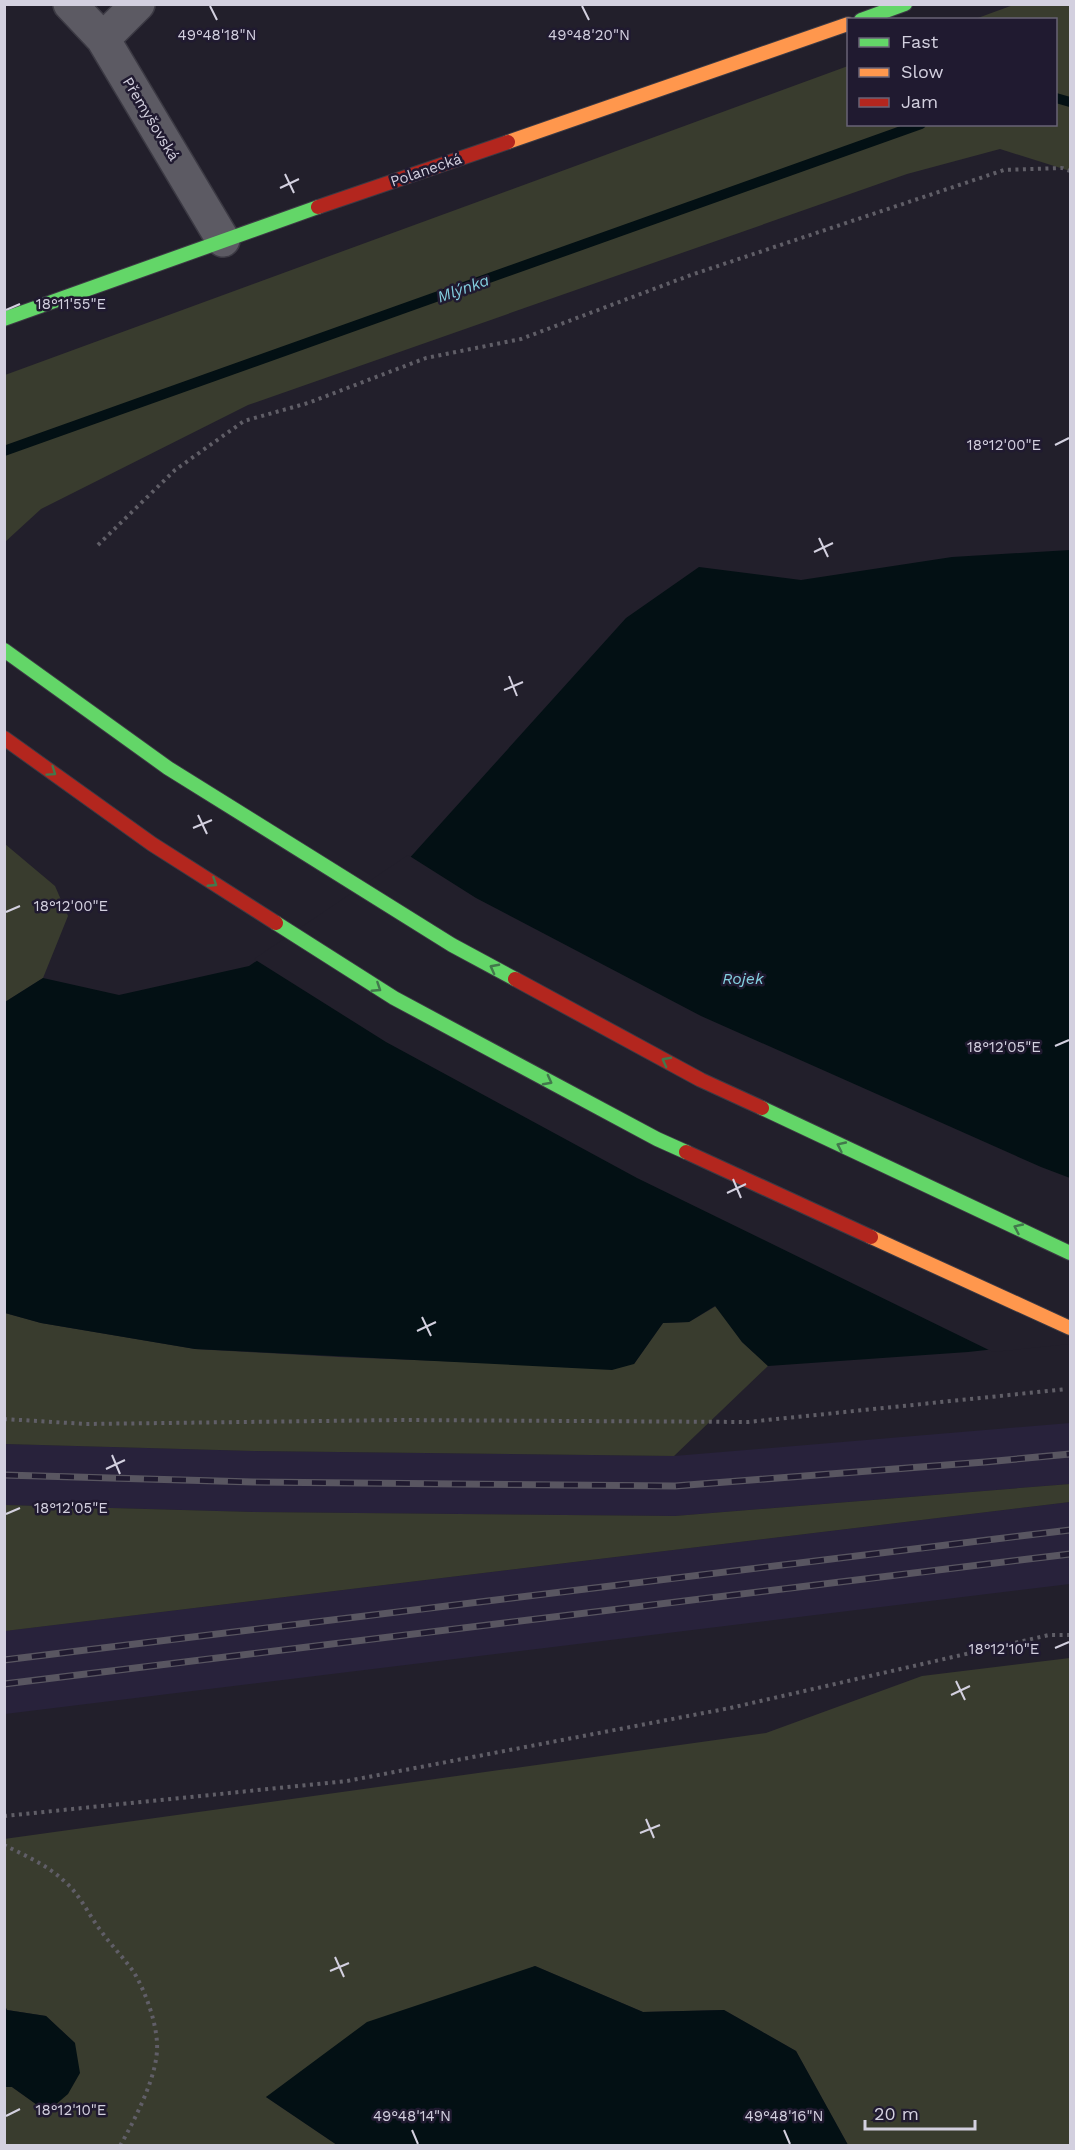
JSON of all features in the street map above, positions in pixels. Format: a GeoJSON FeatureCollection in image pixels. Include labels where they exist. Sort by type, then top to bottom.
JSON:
{"type":"FeatureCollection","features":[{"type":"Feature","properties":{"kind":"main road"},"geometry":{"type":"LineString","coordinates":[[866,18],[905,4]]}},
{"type":"Feature","properties":{"kind":"main road","name":"Polanecká"},"geometry":{"type":"LineString","coordinates":[[4,319],[223,240],[847,25]]}},
{"type":"Feature","properties":{"kind":"main road"},"geometry":{"type":"LineString","coordinates":[[4,650],[168,768],[452,945],[700,1080],[1071,1253]]}},
{"type":"Feature","properties":{"kind":"main road"},"geometry":{"type":"LineString","coordinates":[[4,738],[152,844],[394,998],[657,1139],[1071,1328]]}},
{"type":"Feature","properties":{"kind":"street","name":"Přemyšovská"},"geometry":{"type":"LineString","coordinates":[[70,4],[103,39],[223,240]]}},
{"type":"Feature","properties":{"kind":"street"},"geometry":{"type":"LineString","coordinates":[[103,39],[138,4]]}},
{"type":"Feature","properties":{"kind":"path"},"geometry":{"type":"LineString","coordinates":[[98,545],[176,471],[244,421],[308,403],[426,358],[521,339],[691,275],[1004,170],[1062,168],[1071,171]]}},
{"type":"Feature","properties":{"kind":"path"},"geometry":{"type":"LineString","coordinates":[[4,1419],[86,1424],[400,1420],[748,1422],[1067,1389]]}},
{"type":"Feature","properties":{"kind":"path"},"geometry":{"type":"LineString","coordinates":[[4,1816],[347,1781],[730,1708],[1049,1635],[1071,1635]]}},
{"type":"Feature","properties":{"kind":"path"},"geometry":{"type":"LineString","coordinates":[[4,1845],[63,1880],[82,1901],[100,1930],[134,1972],[154,2018],[158,2046],[153,2075],[129,2131],[120,2145]]}},
{"type":"Feature","properties":{"kind":"shaded area"},"geometry":{"type":"Polygon","coordinates":[[[1070,1423],[1070,1484],[675,1516],[253,1512],[5,1505],[5,1444],[254,1451],[674,1456],[1070,1423]]]}},
{"type":"Feature","properties":{"kind":"shaded area"},"geometry":{"type":"Polygon","coordinates":[[[1070,1502],[1070,1584],[5,1714],[4,1631],[1070,1502]]]}},
{"type":"Feature","properties":{"kind":"green space"},"geometry":{"type":"Polygon","coordinates":[[[1016,4],[1070,5],[1070,171],[1000,149],[907,174],[248,405],[41,509],[5,542],[5,375],[847,66],[847,126],[1057,126],[1057,18],[978,18],[1016,4]]]}},
{"type":"Feature","properties":{"kind":"green space"},"geometry":{"type":"Polygon","coordinates":[[[5,844],[55,886],[68,916],[43,978],[5,1002],[5,844]]]}},
{"type":"Feature","properties":{"kind":"green space"},"geometry":{"type":"Polygon","coordinates":[[[716,1306],[742,1342],[768,1366],[674,1456],[254,1451],[5,1444],[5,1313],[41,1323],[195,1349],[518,1364],[634,1364],[663,1323],[689,1322],[716,1306]]]}},
{"type":"Feature","properties":{"kind":"green space"},"geometry":{"type":"Polygon","coordinates":[[[1070,1484],[1070,1502],[5,1631],[5,1505],[253,1512],[675,1516],[1070,1484]]]}},
{"type":"Feature","properties":{"kind":"green space"},"geometry":{"type":"Polygon","coordinates":[[[1070,1658],[1070,2145],[848,2145],[796,2051],[724,2010],[643,2012],[535,1966],[266,2097],[337,2145],[5,2145],[5,2087],[12,2087],[47,2112],[75,2043],[46,2016],[7,2010],[5,2006],[4,1839],[766,1733],[922,1676],[1070,1658]]]}},
{"type":"Feature","properties":{"kind":"water","name":"Rojek"},"geometry":{"type":"Polygon","coordinates":[[[1070,550],[1070,1341],[968,1352],[768,1366],[742,1342],[715,1306],[689,1322],[663,1323],[634,1364],[612,1370],[195,1349],[41,1323],[5,1313],[5,1002],[43,978],[119,995],[249,966],[406,862],[626,618],[699,567],[801,580],[952,557],[1070,550]]]}},
{"type":"Feature","properties":{"kind":"water"},"geometry":{"type":"Polygon","coordinates":[[[535,1966],[643,2012],[724,2010],[796,2051],[848,2145],[337,2145],[266,2097],[367,2022],[535,1966]]]}},
{"type":"Feature","properties":{"kind":"water"},"geometry":{"type":"Polygon","coordinates":[[[5,2006],[7,2010],[46,2016],[75,2043],[80,2073],[68,2094],[47,2112],[12,2087],[5,2087],[5,2006]]]}},
{"type":"Feature","properties":{"kind":"pier"},"geometry":{"type":"Polygon","coordinates":[[[408,855],[476,898],[701,1016],[1070,1178],[1070,1344],[993,1352],[637,1178],[386,1042],[254,959],[408,855]]]}},
{"type":"Feature","properties":{"kind":"waterway","name":"Mlýnka"},"geometry":{"type":"LineString","coordinates":[[1057,98],[1070,102]]}},
{"type":"Feature","properties":{"kind":"waterway","name":"Mlýnka"},"geometry":{"type":"LineString","coordinates":[[4,451],[915,126]]}},
{"type":"Feature","properties":{"kind":"railway"},"geometry":{"type":"LineString","coordinates":[[4,1475],[253,1482],[675,1486],[1070,1454]]}},
{"type":"Feature","properties":{"kind":"railway"},"geometry":{"type":"LineString","coordinates":[[4,1660],[1070,1530]]}},
{"type":"Feature","properties":{"kind":"railway"},"geometry":{"type":"LineString","coordinates":[[4,1684],[1070,1554]]}},
{"type":"Feature","properties":{"kind":"traffic: fast"},"geometry":{"type":"LineString","coordinates":[[866,18],[905,4]]}},
{"type":"Feature","properties":{"kind":"traffic: fast"},"geometry":{"type":"LineString","coordinates":[[4,319],[318,207]]}},
{"type":"Feature","properties":{"kind":"traffic: fast"},"geometry":{"type":"LineString","coordinates":[[4,650],[168,768],[452,945],[515,979]]}},
{"type":"Feature","properties":{"kind":"traffic: fast"},"geometry":{"type":"LineString","coordinates":[[276,923],[394,998],[657,1139],[686,1152]]}},
{"type":"Feature","properties":{"kind":"traffic: fast"},"geometry":{"type":"LineString","coordinates":[[762,1108],[1070,1253]]}},
{"type":"Feature","properties":{"kind":"traffic: slow"},"geometry":{"type":"LineString","coordinates":[[508,142],[847,24]]}},
{"type":"Feature","properties":{"kind":"traffic: slow"},"geometry":{"type":"LineString","coordinates":[[871,1237],[1070,1328]]}},
{"type":"Feature","properties":{"kind":"traffic: jam"},"geometry":{"type":"LineString","coordinates":[[318,207],[508,142]]}},
{"type":"Feature","properties":{"kind":"traffic: jam"},"geometry":{"type":"LineString","coordinates":[[4,738],[152,844],[276,923]]}},
{"type":"Feature","properties":{"kind":"traffic: jam"},"geometry":{"type":"LineString","coordinates":[[515,979],[701,1080],[762,1108]]}},
{"type":"Feature","properties":{"kind":"traffic: jam"},"geometry":{"type":"LineString","coordinates":[[686,1152],[871,1237]]}}]}
